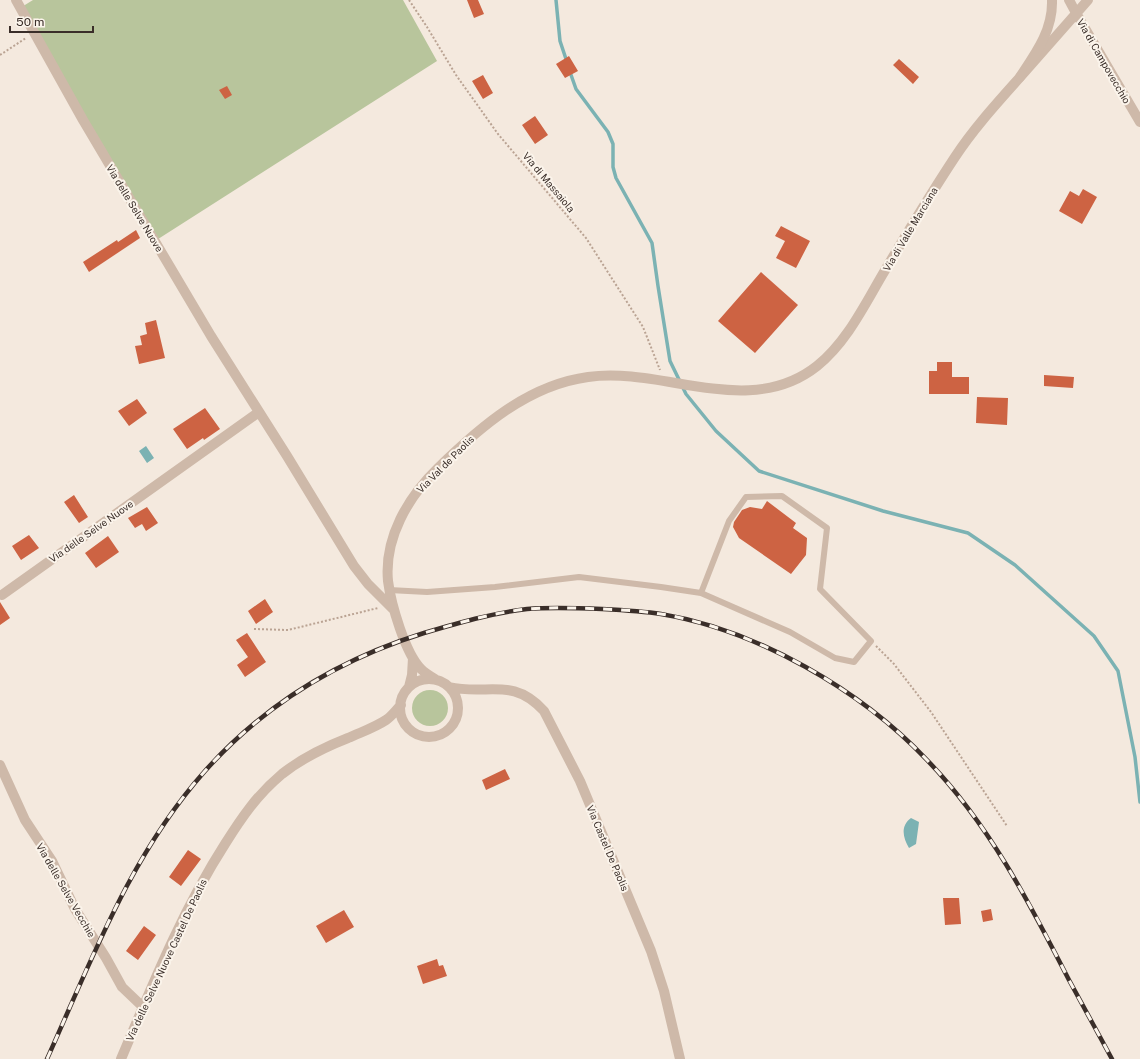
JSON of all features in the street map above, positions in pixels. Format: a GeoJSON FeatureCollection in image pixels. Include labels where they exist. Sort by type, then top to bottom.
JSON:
{"type":"FeatureCollection","features":[{"type":"Feature","properties":{"kind":"street","name":"Via delle Selve Nuove"},"geometry":{"type":"LineString","coordinates":[[16,0],[80,114],[211,336],[354,566],[368,584],[391,608]]}},
{"type":"Feature","properties":{"kind":"street"},"geometry":{"type":"LineString","coordinates":[[1020,77],[1046,35],[1051,18],[1052,0]]}},
{"type":"Feature","properties":{"kind":"street","name":"Via di Campovecchio"},"geometry":{"type":"LineString","coordinates":[[1069,0],[1140,122]]}},
{"type":"Feature","properties":{"kind":"street","name":"Via di Valle Marciana"},"geometry":{"type":"LineString","coordinates":[[664,381],[698,387],[736,391],[768,388],[786,383],[802,376],[826,358],[853,324],[907,233],[956,156],[987,115],[1088,0]]}},
{"type":"Feature","properties":{"kind":"street","name":"Via Val de Paolis"},"geometry":{"type":"LineString","coordinates":[[435,679],[422,671],[413,658],[391,608],[388,571],[393,538],[406,508],[418,490],[430,475],[483,427],[528,397],[546,389],[572,380],[590,376],[609,376],[664,381]]}},
{"type":"Feature","properties":{"kind":"street","name":"Via delle Selve Nuove"},"geometry":{"type":"LineString","coordinates":[[2,595],[259,412]]}},
{"type":"Feature","properties":{"kind":"street"},"geometry":{"type":"LineString","coordinates":[[409,687],[421,680],[435,679],[443,682],[449,687],[457,698],[458,711],[452,726],[439,735],[423,736],[415,733],[404,721],[401,713],[402,698],[409,687],[412,675],[413,658]]}},
{"type":"Feature","properties":{"kind":"street","name":"Via Castel De Paolis"},"geometry":{"type":"LineString","coordinates":[[449,687],[463,690],[498,688],[511,690],[524,695],[535,702],[544,711],[584,791],[651,951],[664,991],[680,1059]]}},
{"type":"Feature","properties":{"kind":"street"},"geometry":{"type":"LineString","coordinates":[[458,711],[469,695],[477,690]]}},
{"type":"Feature","properties":{"kind":"street","name":"Via delle Selve Nuove Castel De Paolis"},"geometry":{"type":"LineString","coordinates":[[122,1059],[143,1007],[198,888],[254,801],[277,778],[300,762],[332,745],[374,727],[388,719],[401,705]]}},
{"type":"Feature","properties":{"kind":"street","name":"Via delle Selve Nuove Castel De Paolis"},"geometry":{"type":"LineString","coordinates":[[374,727],[404,721]]}},
{"type":"Feature","properties":{"kind":"street","name":"Via delle Selve Vecchie"},"geometry":{"type":"LineString","coordinates":[[0,765],[28,825],[52,861],[75,909],[106,958],[122,987],[143,1007]]}},
{"type":"Feature","properties":{"kind":"lane"},"geometry":{"type":"LineString","coordinates":[[390,590],[434,591],[496,587],[579,577],[701,593],[790,632],[835,658],[854,662],[871,641],[820,589],[827,528],[782,496],[746,497],[729,521],[701,593]]}},
{"type":"Feature","properties":{"kind":"path","name":"Via di Massaiola"},"geometry":{"type":"LineString","coordinates":[[409,0],[456,75],[498,134],[586,238],[643,327],[664,381]]}},
{"type":"Feature","properties":{"kind":"path"},"geometry":{"type":"LineString","coordinates":[[0,55],[34,33]]}},
{"type":"Feature","properties":{"kind":"path"},"geometry":{"type":"LineString","coordinates":[[254,629],[288,630],[391,608]]}},
{"type":"Feature","properties":{"kind":"path"},"geometry":{"type":"LineString","coordinates":[[871,641],[894,664],[931,712],[1007,826]]}},
{"type":"Feature","properties":{"kind":"green space"},"geometry":{"type":"Polygon","coordinates":[[[33,0],[403,0],[437,61],[155,241],[20,8],[33,0]]]}},
{"type":"Feature","properties":{"kind":"green space"},"geometry":{"type":"Polygon","coordinates":[[[434,690],[443,695],[447,701],[447,715],[443,721],[434,726],[426,726],[417,721],[413,715],[412,704],[417,695],[423,691],[434,690]]]}},
{"type":"Feature","properties":{"kind":"water"},"geometry":{"type":"Polygon","coordinates":[[[146,446],[154,458],[147,463],[139,451],[146,446]]]}},
{"type":"Feature","properties":{"kind":"water"},"geometry":{"type":"Polygon","coordinates":[[[911,818],[919,822],[916,844],[909,848],[904,836],[904,828],[911,818]]]}},
{"type":"Feature","properties":{"kind":"building"},"geometry":{"type":"Polygon","coordinates":[[[467,0],[478,0],[484,14],[474,18],[467,0]]]}},
{"type":"Feature","properties":{"kind":"building"},"geometry":{"type":"Polygon","coordinates":[[[569,56],[578,71],[565,78],[556,64],[569,56]]]}},
{"type":"Feature","properties":{"kind":"building"},"geometry":{"type":"Polygon","coordinates":[[[899,59],[919,77],[913,84],[893,65],[899,59]]]}},
{"type":"Feature","properties":{"kind":"building"},"geometry":{"type":"Polygon","coordinates":[[[483,75],[493,93],[483,99],[472,81],[483,75]]]}},
{"type":"Feature","properties":{"kind":"building"},"geometry":{"type":"Polygon","coordinates":[[[227,86],[232,95],[225,99],[219,90],[227,86]]]}},
{"type":"Feature","properties":{"kind":"building"},"geometry":{"type":"Polygon","coordinates":[[[535,116],[548,135],[535,144],[522,125],[535,116]]]}},
{"type":"Feature","properties":{"kind":"building"},"geometry":{"type":"Polygon","coordinates":[[[1083,189],[1097,197],[1082,224],[1059,211],[1070,191],[1079,196],[1083,189]]]}},
{"type":"Feature","properties":{"kind":"building"},"geometry":{"type":"Polygon","coordinates":[[[781,226],[810,241],[796,268],[776,258],[785,241],[775,236],[781,226]]]}},
{"type":"Feature","properties":{"kind":"building"},"geometry":{"type":"Polygon","coordinates":[[[136,230],[140,238],[89,272],[83,262],[117,240],[118,242],[136,230]]]}},
{"type":"Feature","properties":{"kind":"building"},"geometry":{"type":"Polygon","coordinates":[[[761,272],[798,305],[755,353],[718,321],[761,272]]]}},
{"type":"Feature","properties":{"kind":"building"},"geometry":{"type":"Polygon","coordinates":[[[156,320],[165,358],[139,364],[135,346],[142,345],[140,336],[147,334],[145,323],[156,320]]]}},
{"type":"Feature","properties":{"kind":"building"},"geometry":{"type":"Polygon","coordinates":[[[937,362],[952,362],[952,377],[969,377],[969,394],[929,394],[929,371],[937,371],[937,362]]]}},
{"type":"Feature","properties":{"kind":"building"},"geometry":{"type":"Polygon","coordinates":[[[1044,375],[1074,377],[1073,388],[1044,386],[1044,375]]]}},
{"type":"Feature","properties":{"kind":"building"},"geometry":{"type":"Polygon","coordinates":[[[977,397],[1008,398],[1007,425],[976,423],[977,397]]]}},
{"type":"Feature","properties":{"kind":"building"},"geometry":{"type":"Polygon","coordinates":[[[137,399],[147,413],[129,426],[118,411],[137,399]]]}},
{"type":"Feature","properties":{"kind":"building"},"geometry":{"type":"Polygon","coordinates":[[[205,408],[220,429],[187,449],[173,429],[205,408]]]}},
{"type":"Feature","properties":{"kind":"building"},"geometry":{"type":"Polygon","coordinates":[[[74,495],[88,517],[79,523],[64,502],[74,495]]]}},
{"type":"Feature","properties":{"kind":"building"},"geometry":{"type":"Polygon","coordinates":[[[767,501],[796,523],[793,528],[807,538],[806,555],[791,574],[739,538],[733,527],[734,522],[742,510],[750,507],[762,509],[767,501]]]}},
{"type":"Feature","properties":{"kind":"building"},"geometry":{"type":"Polygon","coordinates":[[[147,507],[158,523],[146,531],[142,524],[135,528],[128,518],[147,507]]]}},
{"type":"Feature","properties":{"kind":"building"},"geometry":{"type":"Polygon","coordinates":[[[29,535],[39,548],[21,560],[12,546],[29,535]]]}},
{"type":"Feature","properties":{"kind":"building"},"geometry":{"type":"Polygon","coordinates":[[[108,536],[119,552],[96,568],[85,553],[108,536]]]}},
{"type":"Feature","properties":{"kind":"building"},"geometry":{"type":"Polygon","coordinates":[[[265,599],[273,612],[256,624],[248,611],[265,599]]]}},
{"type":"Feature","properties":{"kind":"building"},"geometry":{"type":"Polygon","coordinates":[[[0,602],[10,618],[0,625],[0,602]]]}},
{"type":"Feature","properties":{"kind":"building"},"geometry":{"type":"Polygon","coordinates":[[[247,633],[266,662],[245,677],[237,665],[248,657],[236,640],[247,633]]]}},
{"type":"Feature","properties":{"kind":"building"},"geometry":{"type":"Polygon","coordinates":[[[505,769],[510,779],[486,790],[482,780],[505,769]]]}},
{"type":"Feature","properties":{"kind":"building"},"geometry":{"type":"Polygon","coordinates":[[[188,850],[201,859],[181,886],[169,877],[188,850]]]}},
{"type":"Feature","properties":{"kind":"building"},"geometry":{"type":"Polygon","coordinates":[[[943,898],[959,898],[961,924],[945,925],[943,898]]]}},
{"type":"Feature","properties":{"kind":"building"},"geometry":{"type":"Polygon","coordinates":[[[991,909],[993,920],[983,922],[981,911],[991,909]]]}},
{"type":"Feature","properties":{"kind":"building"},"geometry":{"type":"Polygon","coordinates":[[[344,910],[354,927],[326,943],[316,926],[344,910]]]}},
{"type":"Feature","properties":{"kind":"building"},"geometry":{"type":"Polygon","coordinates":[[[144,926],[156,935],[138,960],[126,951],[144,926]]]}},
{"type":"Feature","properties":{"kind":"building"},"geometry":{"type":"Polygon","coordinates":[[[437,959],[439,966],[443,965],[447,976],[423,984],[417,966],[437,959]]]}},
{"type":"Feature","properties":{"kind":"waterway"},"geometry":{"type":"LineString","coordinates":[[556,0],[560,41],[567,62]]}},
{"type":"Feature","properties":{"kind":"waterway"},"geometry":{"type":"LineString","coordinates":[[570,72],[576,89],[608,132],[613,144],[613,167],[616,178],[652,243],[670,361],[686,394],[716,431],[759,471],[883,511],[968,533],[1015,565],[1094,636],[1118,671],[1135,757],[1140,802]]}},
{"type":"Feature","properties":{"kind":"railway"},"geometry":{"type":"LineString","coordinates":[[47,1059],[97,946],[134,872],[155,837],[179,803],[205,771],[252,725],[305,687],[363,656],[393,644],[424,633],[488,616],[527,609],[555,608],[639,611],[661,614],[697,622],[734,634],[770,649],[839,687],[901,734],[949,785],[970,810],[989,837],[1023,893],[1112,1059]]}}]}
